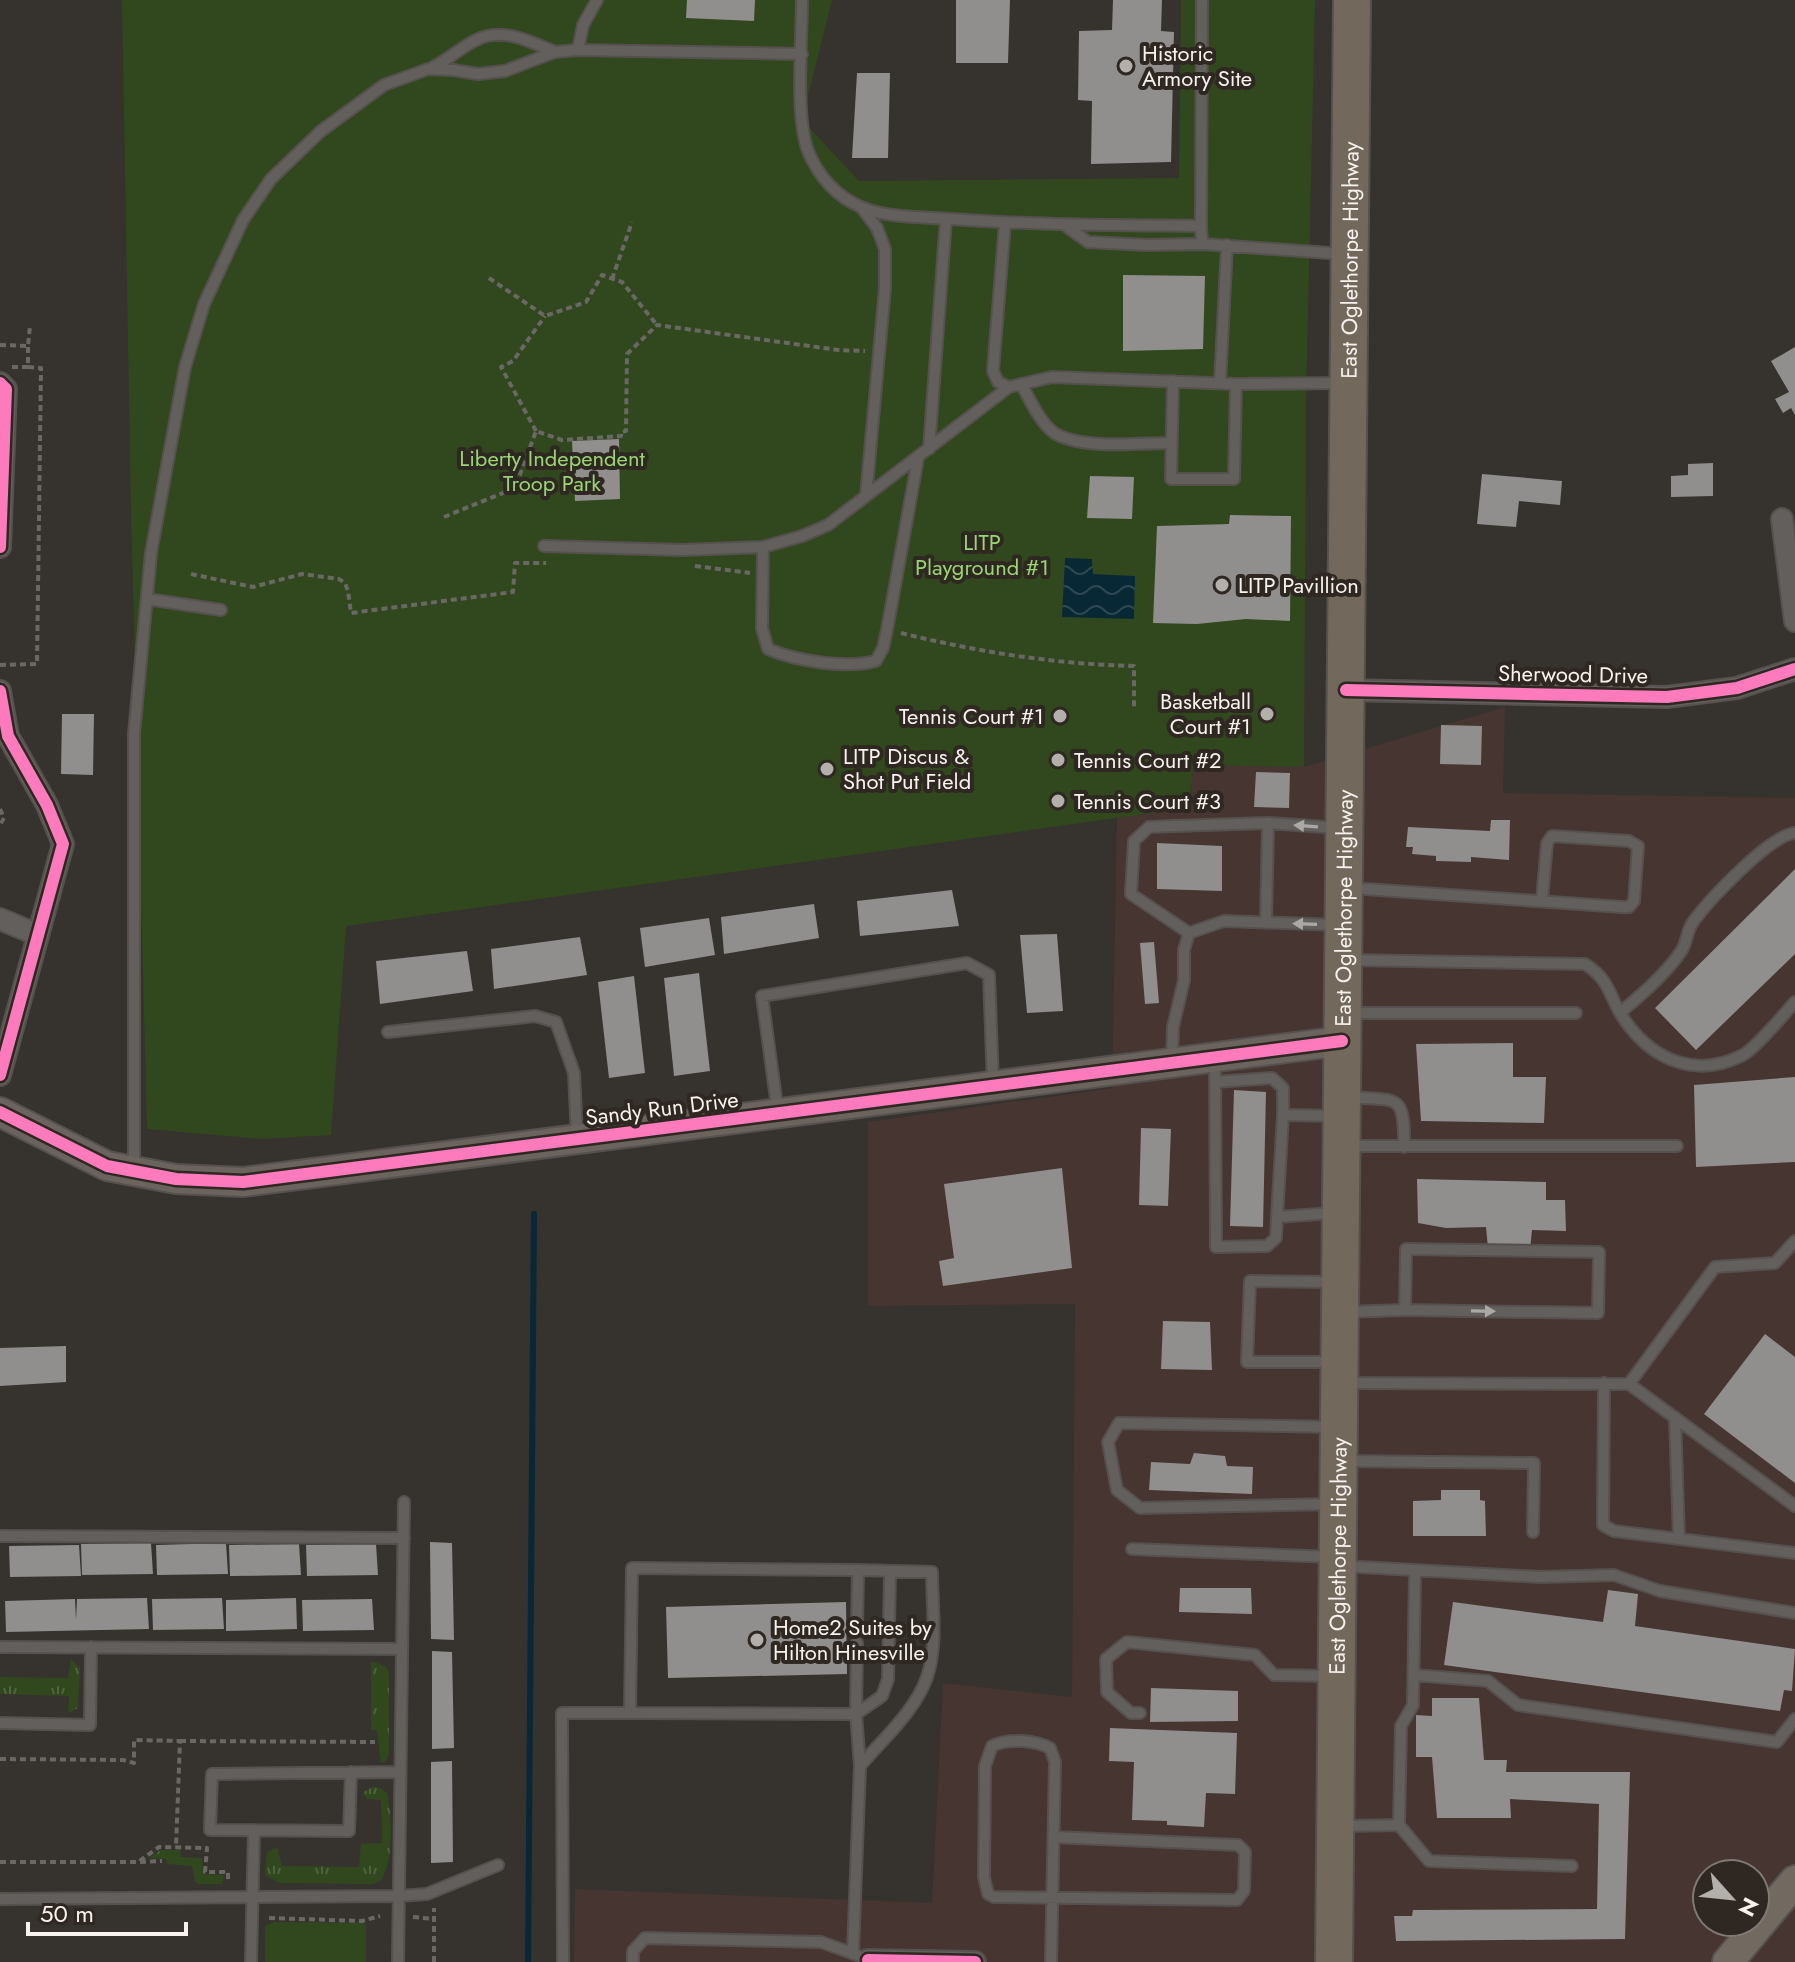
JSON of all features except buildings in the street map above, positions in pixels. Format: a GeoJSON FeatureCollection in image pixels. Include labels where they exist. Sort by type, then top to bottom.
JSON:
{"type":"FeatureCollection","features":[{"type":"Feature","properties":{"kind":"highway","name":"East Oglethorpe Highway"},"geometry":{"type":"LineString","coordinates":[[1334,1962],[1352,0]]}},
{"type":"Feature","properties":{"kind":"main road"},"geometry":{"type":"LineString","coordinates":[[1728,1962],[1795,1881]]}},
{"type":"Feature","properties":{"kind":"street"},"geometry":{"type":"LineString","coordinates":[[0,547],[4,375]]}},
{"type":"Feature","properties":{"kind":"street"},"geometry":{"type":"LineString","coordinates":[[1782,519],[1795,621]]}},
{"type":"Feature","properties":{"kind":"street","name":"Sherwood Drive"},"geometry":{"type":"LineString","coordinates":[[1346,690],[1667,697],[1737,688],[1795,669]]}},
{"type":"Feature","properties":{"kind":"street"},"geometry":{"type":"LineString","coordinates":[[0,691],[8,736],[47,805],[63,844],[0,1075]]}},
{"type":"Feature","properties":{"kind":"street"},"geometry":{"type":"LineString","coordinates":[[0,919],[38,935]]}},
{"type":"Feature","properties":{"kind":"street","name":"Sandy Run Drive"},"geometry":{"type":"LineString","coordinates":[[0,1112],[107,1166],[176,1179],[243,1182],[1172,1063],[1215,1070],[1342,1027]]}},
{"type":"Feature","properties":{"kind":"street"},"geometry":{"type":"LineString","coordinates":[[862,1958],[975,1962]]}},
{"type":"Feature","properties":{"kind":"lane"},"geometry":{"type":"LineString","coordinates":[[578,50],[583,25],[597,0]]}},
{"type":"Feature","properties":{"kind":"lane"},"geometry":{"type":"LineString","coordinates":[[802,0],[802,120],[807,150],[834,190],[862,208],[877,228],[885,249],[885,288],[866,496]]}},
{"type":"Feature","properties":{"kind":"lane"},"geometry":{"type":"LineString","coordinates":[[1202,0],[1202,244]]}},
{"type":"Feature","properties":{"kind":"lane"},"geometry":{"type":"LineString","coordinates":[[134,1171],[134,734],[147,599],[162,490],[185,367],[204,304],[243,220],[271,179],[321,131],[384,85],[445,62],[478,39],[498,34],[514,35],[555,52]]}},
{"type":"Feature","properties":{"kind":"lane"},"geometry":{"type":"LineString","coordinates":[[428,69],[478,74],[505,71],[555,52],[578,50],[802,54]]}},
{"type":"Feature","properties":{"kind":"lane"},"geometry":{"type":"LineString","coordinates":[[862,208],[909,217],[1005,223],[1201,226]]}},
{"type":"Feature","properties":{"kind":"lane"},"geometry":{"type":"LineString","coordinates":[[929,449],[946,219]]}},
{"type":"Feature","properties":{"kind":"lane"},"geometry":{"type":"LineString","coordinates":[[1005,223],[993,371],[998,382],[1015,386],[1046,425],[1064,438],[1089,442],[1171,443]]}},
{"type":"Feature","properties":{"kind":"lane"},"geometry":{"type":"LineString","coordinates":[[1063,224],[1088,242],[1227,245],[1350,254]]}},
{"type":"Feature","properties":{"kind":"lane"},"geometry":{"type":"LineString","coordinates":[[1220,383],[1227,245]]}},
{"type":"Feature","properties":{"kind":"lane"},"geometry":{"type":"LineString","coordinates":[[544,546],[682,550],[763,547],[788,541],[828,525],[1015,386],[1052,377],[1236,384],[1349,383]]}},
{"type":"Feature","properties":{"kind":"lane"},"geometry":{"type":"LineString","coordinates":[[1173,381],[1171,479],[1234,479],[1236,384]]}},
{"type":"Feature","properties":{"kind":"lane"},"geometry":{"type":"LineString","coordinates":[[763,547],[762,628],[768,649],[800,658],[862,665],[876,661],[887,630],[918,458]]}},
{"type":"Feature","properties":{"kind":"lane"},"geometry":{"type":"LineString","coordinates":[[147,599],[221,610]]}},
{"type":"Feature","properties":{"kind":"lane"},"geometry":{"type":"LineString","coordinates":[[1189,933],[1131,894],[1134,841],[1149,827],[1268,823],[1345,829]]}},
{"type":"Feature","properties":{"kind":"lane"},"geometry":{"type":"LineString","coordinates":[[1266,922],[1268,823]]}},
{"type":"Feature","properties":{"kind":"lane"},"geometry":{"type":"LineString","coordinates":[[1621,1012],[1670,965],[1683,948],[1691,924],[1758,853],[1787,834],[1795,833]]}},
{"type":"Feature","properties":{"kind":"lane"},"geometry":{"type":"LineString","coordinates":[[1345,888],[1629,907],[1634,901],[1638,846],[1629,841],[1552,836],[1547,843],[1542,901]]}},
{"type":"Feature","properties":{"kind":"lane"},"geometry":{"type":"LineString","coordinates":[[1189,933],[1224,921],[1266,922],[1344,943],[1585,964],[1601,975],[1625,1021],[1652,1052],[1672,1062],[1714,1065],[1746,1054],[1795,1002]]}},
{"type":"Feature","properties":{"kind":"lane"},"geometry":{"type":"LineString","coordinates":[[1172,1063],[1173,1027],[1184,980],[1184,950],[1189,933]]}},
{"type":"Feature","properties":{"kind":"lane"},"geometry":{"type":"LineString","coordinates":[[778,1114],[762,996],[967,963],[989,975],[993,1086]]}},
{"type":"Feature","properties":{"kind":"lane"},"geometry":{"type":"LineString","coordinates":[[1342,1027],[1576,1013]]}},
{"type":"Feature","properties":{"kind":"lane"},"geometry":{"type":"LineString","coordinates":[[388,1032],[535,1016],[556,1022],[574,1073],[577,1139]]}},
{"type":"Feature","properties":{"kind":"lane"},"geometry":{"type":"LineString","coordinates":[[1215,1070],[1272,1078],[1283,1088],[1283,1115],[1276,1238],[1267,1246],[1216,1247],[1215,1070]]}},
{"type":"Feature","properties":{"kind":"lane"},"geometry":{"type":"LineString","coordinates":[[1342,1120],[1394,1100],[1401,1106],[1404,1116],[1404,1147]]}},
{"type":"Feature","properties":{"kind":"lane"},"geometry":{"type":"LineString","coordinates":[[1283,1115],[1342,1120],[1404,1147],[1677,1146]]}},
{"type":"Feature","properties":{"kind":"lane"},"geometry":{"type":"LineString","coordinates":[[1277,1217],[1341,1212]]}},
{"type":"Feature","properties":{"kind":"lane"},"geometry":{"type":"LineString","coordinates":[[1629,1384],[1715,1267],[1775,1263],[1795,1241]]}},
{"type":"Feature","properties":{"kind":"lane"},"geometry":{"type":"LineString","coordinates":[[1405,1310],[1406,1249],[1599,1252],[1598,1313],[1405,1310],[1250,1281],[1247,1362],[1339,1373],[1629,1384],[1795,1506]]}},
{"type":"Feature","properties":{"kind":"lane"},"geometry":{"type":"LineString","coordinates":[[1604,1383],[1603,1525],[1614,1531],[1795,1553]]}},
{"type":"Feature","properties":{"kind":"lane"},"geometry":{"type":"LineString","coordinates":[[1675,1417],[1679,1539]]}},
{"type":"Feature","properties":{"kind":"lane"},"geometry":{"type":"LineString","coordinates":[[1338,1504],[1140,1508],[1117,1490],[1108,1442],[1119,1423],[1534,1463],[1533,1532]]}},
{"type":"Feature","properties":{"kind":"lane"},"geometry":{"type":"LineString","coordinates":[[398,1962],[404,1502]]}},
{"type":"Feature","properties":{"kind":"lane"},"geometry":{"type":"LineString","coordinates":[[0,1536],[404,1538]]}},
{"type":"Feature","properties":{"kind":"lane"},"geometry":{"type":"LineString","coordinates":[[1132,1549],[1540,1577],[1614,1575],[1660,1591],[1795,1613]]}},
{"type":"Feature","properties":{"kind":"lane"},"geometry":{"type":"LineString","coordinates":[[630,1713],[632,1568],[932,1572],[928,1676],[920,1693],[860,1766]]}},
{"type":"Feature","properties":{"kind":"lane"},"geometry":{"type":"LineString","coordinates":[[857,1626],[858,1570]]}},
{"type":"Feature","properties":{"kind":"lane"},"geometry":{"type":"LineString","coordinates":[[1415,1570],[1413,1705],[1401,1726],[1399,1825],[1429,1861],[1572,1866]]}},
{"type":"Feature","properties":{"kind":"lane"},"geometry":{"type":"LineString","coordinates":[[563,1962],[562,1713],[856,1714],[882,1696],[888,1679],[890,1571]]}},
{"type":"Feature","properties":{"kind":"lane"},"geometry":{"type":"LineString","coordinates":[[1140,1713],[1131,1713],[1107,1692],[1106,1659],[1127,1642],[1255,1655],[1274,1675],[1337,1676]]}},
{"type":"Feature","properties":{"kind":"lane"},"geometry":{"type":"LineString","coordinates":[[633,1962],[633,1951],[645,1938],[821,1942],[862,1958],[857,1643]]}},
{"type":"Feature","properties":{"kind":"lane"},"geometry":{"type":"LineString","coordinates":[[0,1647],[402,1649]]}},
{"type":"Feature","properties":{"kind":"lane"},"geometry":{"type":"LineString","coordinates":[[0,1723],[90,1725],[91,1647]]}},
{"type":"Feature","properties":{"kind":"lane"},"geometry":{"type":"LineString","coordinates":[[1414,1675],[1488,1681],[1518,1705],[1777,1742],[1795,1719]]}},
{"type":"Feature","properties":{"kind":"lane"},"geometry":{"type":"LineString","coordinates":[[1051,1962],[1052,1896],[1054,1837],[1055,1762],[1050,1748],[1033,1742],[1000,1742],[992,1746],[985,1766],[984,1887],[994,1897],[1052,1896],[1237,1900],[1244,1891],[1245,1852],[1238,1845],[1054,1837]]}},
{"type":"Feature","properties":{"kind":"lane"},"geometry":{"type":"LineString","coordinates":[[351,1772],[349,1831],[210,1830],[212,1774],[351,1772],[400,1772]]}},
{"type":"Feature","properties":{"kind":"lane"},"geometry":{"type":"LineString","coordinates":[[1335,1826],[1399,1825]]}},
{"type":"Feature","properties":{"kind":"lane"},"geometry":{"type":"LineString","coordinates":[[251,1962],[254,1830]]}},
{"type":"Feature","properties":{"kind":"lane"},"geometry":{"type":"LineString","coordinates":[[0,1899],[399,1896],[427,1894],[498,1865]]}},
{"type":"Feature","properties":{"kind":"path"},"geometry":{"type":"LineString","coordinates":[[612,279],[632,222]]}},
{"type":"Feature","properties":{"kind":"path"},"geometry":{"type":"LineString","coordinates":[[657,325],[627,354],[626,431],[621,432],[621,436],[562,440],[536,431],[501,367],[513,361],[545,316],[586,302],[602,275],[622,282],[657,325],[838,350],[879,352]]}},
{"type":"Feature","properties":{"kind":"path"},"geometry":{"type":"LineString","coordinates":[[489,278],[545,316]]}},
{"type":"Feature","properties":{"kind":"path"},"geometry":{"type":"LineString","coordinates":[[28,367],[30,326]]}},
{"type":"Feature","properties":{"kind":"path"},"geometry":{"type":"LineString","coordinates":[[0,345],[28,346]]}},
{"type":"Feature","properties":{"kind":"path"},"geometry":{"type":"LineString","coordinates":[[0,665],[37,664],[41,368],[28,367],[4,375]]}},
{"type":"Feature","properties":{"kind":"path"},"geometry":{"type":"LineString","coordinates":[[444,517],[515,488],[536,431]]}},
{"type":"Feature","properties":{"kind":"path"},"geometry":{"type":"LineString","coordinates":[[191,574],[253,587],[302,574],[339,579],[348,591],[351,613],[513,592],[515,563],[548,563]]}},
{"type":"Feature","properties":{"kind":"path"},"geometry":{"type":"LineString","coordinates":[[690,566],[764,574]]}},
{"type":"Feature","properties":{"kind":"path"},"geometry":{"type":"LineString","coordinates":[[887,630],[1011,656],[1134,666],[1134,709]]}},
{"type":"Feature","properties":{"kind":"path"},"geometry":{"type":"LineString","coordinates":[[0,809],[4,818],[0,825]]}},
{"type":"Feature","properties":{"kind":"path"},"geometry":{"type":"LineString","coordinates":[[0,1759],[105,1759],[134,1763],[134,1740],[375,1742]]}},
{"type":"Feature","properties":{"kind":"path"},"geometry":{"type":"LineString","coordinates":[[176,1847],[180,1741]]}},
{"type":"Feature","properties":{"kind":"path"},"geometry":{"type":"LineString","coordinates":[[138,1862],[159,1847],[207,1848],[205,1872],[228,1872],[228,1881]]}},
{"type":"Feature","properties":{"kind":"path"},"geometry":{"type":"LineString","coordinates":[[0,1862],[162,1861]]}},
{"type":"Feature","properties":{"kind":"path"},"geometry":{"type":"LineString","coordinates":[[434,1908],[434,1962]]}},
{"type":"Feature","properties":{"kind":"path"},"geometry":{"type":"LineString","coordinates":[[269,1918],[362,1921],[380,1916]]}},
{"type":"Feature","properties":{"kind":"path"},"geometry":{"type":"LineString","coordinates":[[413,1917],[434,1919]]}},
{"type":"Feature","properties":{"kind":"shaded area"},"geometry":{"type":"Polygon","coordinates":[[[1505,707],[1503,793],[1795,798],[1795,1962],[574,1962],[575,1889],[932,1903],[943,1683],[1072,1697],[1075,1304],[868,1306],[868,1122],[1112,1088],[1117,817],[1190,807],[1193,765],[1304,767],[1505,707]]]}},
{"type":"Feature","properties":{"kind":"green space","name":"Liberty Independent Troop Park"},"geometry":{"type":"Polygon","coordinates":[[[122,0],[832,0],[802,120],[859,181],[1179,178],[1181,0],[1315,0],[1306,402],[1304,767],[1193,765],[1188,808],[346,926],[331,1135],[262,1139],[147,1129],[122,0]]]}},
{"type":"Feature","properties":{"kind":"green space"},"geometry":{"type":"Polygon","coordinates":[[[71,1659],[80,1668],[78,1708],[71,1712],[68,1711],[69,1696],[0,1694],[0,1677],[68,1678],[71,1659]]]}},
{"type":"Feature","properties":{"kind":"green space"},"geometry":{"type":"Polygon","coordinates":[[[371,1661],[385,1666],[389,1672],[389,1753],[386,1761],[381,1763],[377,1730],[371,1730],[371,1661]]]}},
{"type":"Feature","properties":{"kind":"green space"},"geometry":{"type":"Polygon","coordinates":[[[373,1787],[387,1793],[390,1813],[390,1851],[381,1880],[373,1884],[279,1883],[265,1875],[267,1852],[277,1847],[282,1866],[359,1867],[361,1844],[382,1843],[381,1800],[367,1799],[363,1795],[373,1787]]]}},
{"type":"Feature","properties":{"kind":"green space"},"geometry":{"type":"Polygon","coordinates":[[[161,1850],[181,1850],[180,1857],[202,1858],[203,1874],[224,1875],[222,1884],[198,1884],[192,1866],[167,1864],[166,1859],[149,1858],[161,1850]]]}},
{"type":"Feature","properties":{"kind":"green space"},"geometry":{"type":"Polygon","coordinates":[[[274,1922],[363,1923],[366,1925],[366,1962],[265,1962],[265,1926],[274,1922]]]}},
{"type":"Feature","properties":{"kind":"water"},"geometry":{"type":"Polygon","coordinates":[[[1065,558],[1092,559],[1093,574],[1135,576],[1134,619],[1062,617],[1065,558]]]}},
{"type":"Feature","properties":{"kind":"waterway"},"geometry":{"type":"LineString","coordinates":[[528,1962],[534,1214]]}},
{"type":"Feature","properties":{"kind":"cycle path"},"geometry":{"type":"LineString","coordinates":[[0,383],[6,389],[0,547]]}},
{"type":"Feature","properties":{"kind":"cycle path"},"geometry":{"type":"LineString","coordinates":[[1346,690],[1667,697],[1737,688],[1795,669]]}},
{"type":"Feature","properties":{"kind":"cycle path"},"geometry":{"type":"LineString","coordinates":[[0,691],[8,736],[47,805],[63,844],[0,1075]]}},
{"type":"Feature","properties":{"kind":"cycle path"},"geometry":{"type":"LineString","coordinates":[[0,1112],[107,1166],[176,1179],[243,1182],[1342,1041]]}},
{"type":"Feature","properties":{"kind":"cycle path"},"geometry":{"type":"LineString","coordinates":[[868,1960],[975,1962]]}},
{"type":"Feature","properties":{"kind":"place","name":"Historic Armory Site"},"geometry":{"type":"Point","coordinates":[1126,66]}},
{"type":"Feature","properties":{"kind":"place","name":"LITP Pavillion"},"geometry":{"type":"Point","coordinates":[1222,585]}},
{"type":"Feature","properties":{"kind":"place","name":"Basketball Court #1"},"geometry":{"type":"Point","coordinates":[1267,714]}},
{"type":"Feature","properties":{"kind":"place","name":"Tennis Court #1"},"geometry":{"type":"Point","coordinates":[1060,716]}},
{"type":"Feature","properties":{"kind":"place","name":"Tennis Court #2"},"geometry":{"type":"Point","coordinates":[1058,760]}},
{"type":"Feature","properties":{"kind":"place","name":"LITP Discus & Shot Put Field"},"geometry":{"type":"Point","coordinates":[827,769]}},
{"type":"Feature","properties":{"kind":"place","name":"Tennis Court #3"},"geometry":{"type":"Point","coordinates":[1058,801]}},
{"type":"Feature","properties":{"kind":"place","name":"Home2 Suites by Hilton Hinesville"},"geometry":{"type":"Point","coordinates":[757,1640]}},
{"type":"Feature","properties":{"kind":"park label","name":"LITP Playground #1"},"geometry":{"type":"Point","coordinates":[982,554]}}]}
